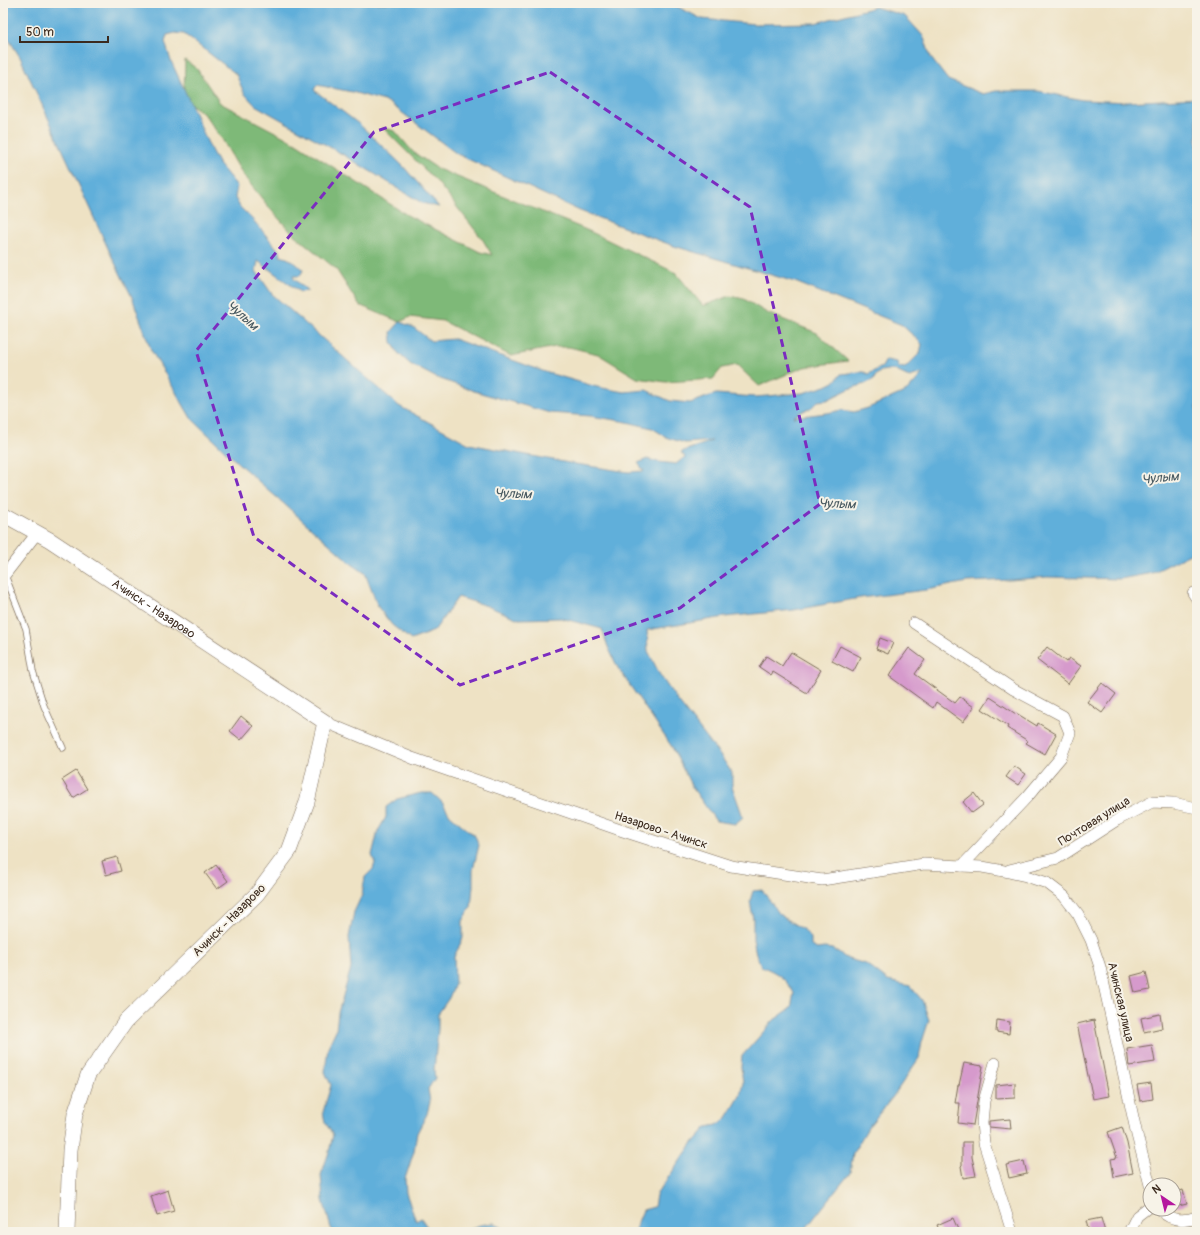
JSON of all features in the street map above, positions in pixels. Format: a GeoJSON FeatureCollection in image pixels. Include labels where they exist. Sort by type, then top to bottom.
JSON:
{"type":"FeatureCollection","features":[{"type":"Feature","properties":{"kind":"street","name":"Ачинск - Назарово"},"geometry":{"type":"LineString","coordinates":[[3,514],[50,540],[325,722],[307,802],[289,851],[257,894],[126,1020],[88,1075],[75,1114],[70,1150],[67,1232]]}},
{"type":"Feature","properties":{"kind":"street"},"geometry":{"type":"LineString","coordinates":[[4,576],[37,533]]}},
{"type":"Feature","properties":{"kind":"street"},"geometry":{"type":"LineString","coordinates":[[914,623],[1013,689],[1063,716],[1070,733],[1061,757],[1028,796],[962,866]]}},
{"type":"Feature","properties":{"kind":"street","name":"Назарово - Ачинск"},"geometry":{"type":"LineString","coordinates":[[325,722],[412,758],[616,829],[731,866],[822,880],[924,864],[982,867],[1004,871]]}},
{"type":"Feature","properties":{"kind":"street","name":"Почтовая улица"},"geometry":{"type":"LineString","coordinates":[[1004,871],[1058,858],[1122,817],[1152,802],[1173,803],[1197,808]]}},
{"type":"Feature","properties":{"kind":"street","name":"Ачинская улица"},"geometry":{"type":"LineString","coordinates":[[1004,871],[1047,883],[1064,896],[1078,914],[1091,940],[1100,968],[1137,1135],[1148,1177]]}},
{"type":"Feature","properties":{"kind":"street"},"geometry":{"type":"LineString","coordinates":[[995,1063],[984,1101],[982,1123],[984,1143],[1012,1232]]}},
{"type":"Feature","properties":{"kind":"street"},"geometry":{"type":"LineString","coordinates":[[1129,1232],[1136,1216],[1142,1212]]}},
{"type":"Feature","properties":{"kind":"street"},"geometry":{"type":"LineString","coordinates":[[1168,1217],[1182,1221],[1197,1217]]}},
{"type":"Feature","properties":{"kind":"lane"},"geometry":{"type":"LineString","coordinates":[[4,576],[26,629],[33,672],[44,706],[63,748]]}},
{"type":"Feature","properties":{"kind":"highlighted area"},"geometry":{"type":"Polygon","coordinates":[[[550,72],[750,207],[820,504],[680,608],[460,685],[254,537],[196,351],[374,132],[550,72]]]}},
{"type":"Feature","properties":{"kind":"green space"},"geometry":{"type":"Polygon","coordinates":[[[185,60],[197,69],[220,103],[296,143],[407,215],[480,252],[492,255],[483,240],[438,183],[383,128],[395,131],[413,152],[438,169],[589,231],[676,273],[703,306],[730,296],[744,299],[767,313],[817,333],[848,361],[804,367],[759,386],[737,365],[722,368],[713,379],[666,382],[637,378],[598,354],[569,347],[555,347],[511,356],[443,321],[410,317],[400,322],[359,305],[336,269],[292,233],[272,211],[243,175],[222,139],[205,115],[191,104],[184,91],[185,60]]]}},
{"type":"Feature","properties":{"kind":"water","name":"Чулым"},"geometry":{"type":"Polygon","coordinates":[[[3,3],[670,3],[702,19],[755,24],[815,23],[875,7],[905,16],[924,37],[931,58],[948,80],[983,94],[996,91],[1038,91],[1083,100],[1127,102],[1197,98],[1197,552],[1192,553],[1152,573],[1120,579],[1047,577],[967,582],[926,590],[860,598],[794,610],[725,617],[647,630],[648,651],[660,675],[732,773],[732,786],[743,817],[735,824],[716,821],[692,787],[672,747],[618,668],[608,647],[602,629],[561,618],[519,619],[487,606],[458,597],[434,631],[411,640],[392,625],[378,607],[365,573],[353,565],[239,464],[191,418],[151,350],[132,297],[111,255],[20,57],[3,30],[3,3]],[[175,33],[167,35],[165,42],[171,61],[210,148],[218,163],[237,186],[235,198],[240,207],[281,253],[280,256],[293,261],[303,270],[300,276],[293,276],[294,279],[308,291],[300,292],[258,261],[256,271],[272,294],[399,406],[469,444],[569,463],[628,472],[644,471],[638,463],[647,459],[676,464],[685,457],[681,452],[712,441],[685,443],[668,438],[652,428],[627,422],[591,416],[550,413],[474,391],[435,377],[410,364],[398,353],[392,342],[391,332],[400,322],[413,327],[431,341],[454,339],[548,373],[597,387],[624,392],[646,390],[670,401],[690,403],[716,394],[755,397],[803,393],[834,382],[841,374],[864,372],[868,374],[882,367],[886,360],[897,362],[899,367],[905,368],[920,353],[922,344],[902,325],[795,282],[674,246],[580,211],[457,154],[388,102],[352,92],[317,85],[314,90],[359,124],[402,165],[439,207],[422,203],[342,154],[255,105],[244,93],[236,74],[184,34],[175,33]],[[894,370],[881,371],[874,379],[865,384],[849,389],[827,400],[818,401],[810,409],[805,410],[793,417],[842,410],[854,412],[868,408],[907,391],[923,373],[909,377],[894,370]]]}},
{"type":"Feature","properties":{"kind":"water"},"geometry":{"type":"Polygon","coordinates":[[[421,793],[432,793],[442,802],[450,815],[475,836],[479,845],[473,870],[471,907],[463,921],[463,938],[454,957],[455,984],[449,998],[438,1014],[434,1070],[435,1078],[428,1089],[430,1102],[427,1114],[417,1133],[414,1151],[405,1179],[406,1193],[416,1221],[421,1218],[427,1227],[434,1230],[441,1228],[453,1232],[334,1232],[331,1228],[323,1200],[321,1175],[333,1135],[325,1122],[323,1112],[331,1085],[325,1072],[328,1047],[336,1030],[338,1013],[351,968],[349,937],[354,912],[362,895],[365,877],[373,869],[375,863],[372,855],[378,831],[386,817],[386,807],[397,799],[421,793]]]}},
{"type":"Feature","properties":{"kind":"water"},"geometry":{"type":"Polygon","coordinates":[[[762,890],[781,916],[804,930],[811,938],[811,946],[817,949],[832,949],[848,959],[866,964],[888,981],[910,986],[922,1000],[929,1020],[919,1058],[892,1098],[869,1126],[853,1153],[850,1173],[803,1232],[634,1232],[643,1210],[654,1207],[656,1195],[692,1144],[707,1127],[717,1125],[726,1119],[733,1108],[740,1096],[743,1083],[741,1067],[742,1056],[774,1020],[791,1008],[794,993],[780,976],[761,966],[756,954],[753,939],[753,919],[750,901],[753,891],[762,890]]]}},
{"type":"Feature","properties":{"kind":"water"},"geometry":{"type":"Polygon","coordinates":[[[494,1223],[510,1232],[466,1232],[476,1226],[494,1223]]]}},
{"type":"Feature","properties":{"kind":"building"},"geometry":{"type":"Polygon","coordinates":[[[880,638],[893,643],[888,654],[876,649],[880,638]]]}},
{"type":"Feature","properties":{"kind":"building"},"geometry":{"type":"Polygon","coordinates":[[[840,646],[861,657],[853,672],[832,661],[840,646]]]}},
{"type":"Feature","properties":{"kind":"building"},"geometry":{"type":"Polygon","coordinates":[[[1047,647],[1066,662],[1069,658],[1081,666],[1068,684],[1037,660],[1047,647]]]}},
{"type":"Feature","properties":{"kind":"building"},"geometry":{"type":"Polygon","coordinates":[[[909,648],[925,660],[915,674],[955,703],[960,697],[974,707],[963,722],[936,702],[933,708],[889,676],[909,648]]]}},
{"type":"Feature","properties":{"kind":"building"},"geometry":{"type":"Polygon","coordinates":[[[791,652],[821,670],[807,693],[773,672],[771,675],[759,667],[766,656],[782,666],[791,652]]]}},
{"type":"Feature","properties":{"kind":"building"},"geometry":{"type":"Polygon","coordinates":[[[1102,683],[1116,694],[1102,713],[1087,702],[1102,683]]]}},
{"type":"Feature","properties":{"kind":"building"},"geometry":{"type":"Polygon","coordinates":[[[990,697],[1037,726],[1038,723],[1056,734],[1045,754],[1026,743],[1028,741],[1007,728],[1008,726],[982,709],[990,697]]]}},
{"type":"Feature","properties":{"kind":"building"},"geometry":{"type":"Polygon","coordinates":[[[241,716],[253,726],[241,740],[230,731],[241,716]]]}},
{"type":"Feature","properties":{"kind":"building"},"geometry":{"type":"Polygon","coordinates":[[[1014,766],[1026,774],[1018,785],[1006,777],[1014,766]]]}},
{"type":"Feature","properties":{"kind":"building"},"geometry":{"type":"Polygon","coordinates":[[[76,771],[87,789],[73,798],[62,780],[76,771]]]}},
{"type":"Feature","properties":{"kind":"building"},"geometry":{"type":"Polygon","coordinates":[[[974,793],[983,805],[972,813],[963,802],[974,793]]]}},
{"type":"Feature","properties":{"kind":"building"},"geometry":{"type":"Polygon","coordinates":[[[117,857],[121,871],[106,875],[102,861],[117,857]]]}},
{"type":"Feature","properties":{"kind":"building"},"geometry":{"type":"Polygon","coordinates":[[[216,865],[228,881],[217,889],[205,873],[216,865]]]}},
{"type":"Feature","properties":{"kind":"building"},"geometry":{"type":"Polygon","coordinates":[[[1146,972],[1150,990],[1135,993],[1131,976],[1146,972]]]}},
{"type":"Feature","properties":{"kind":"building"},"geometry":{"type":"Polygon","coordinates":[[[1160,1014],[1162,1028],[1144,1032],[1141,1018],[1160,1014]]]}},
{"type":"Feature","properties":{"kind":"building"},"geometry":{"type":"Polygon","coordinates":[[[997,1020],[1010,1022],[1009,1034],[996,1032],[997,1020]]]}},
{"type":"Feature","properties":{"kind":"building"},"geometry":{"type":"Polygon","coordinates":[[[1094,1020],[1109,1096],[1093,1099],[1077,1024],[1094,1020]]]}},
{"type":"Feature","properties":{"kind":"building"},"geometry":{"type":"Polygon","coordinates":[[[1152,1045],[1155,1062],[1129,1066],[1127,1049],[1152,1045]]]}},
{"type":"Feature","properties":{"kind":"building"},"geometry":{"type":"Polygon","coordinates":[[[964,1063],[983,1066],[973,1125],[958,1123],[960,1103],[955,1103],[964,1063]]]}},
{"type":"Feature","properties":{"kind":"building"},"geometry":{"type":"Polygon","coordinates":[[[1015,1083],[1015,1098],[996,1099],[996,1085],[1015,1083]]]}},
{"type":"Feature","properties":{"kind":"building"},"geometry":{"type":"Polygon","coordinates":[[[1151,1083],[1153,1099],[1140,1101],[1137,1085],[1151,1083]]]}},
{"type":"Feature","properties":{"kind":"building"},"geometry":{"type":"Polygon","coordinates":[[[1010,1119],[1011,1129],[989,1127],[989,1121],[1010,1119]]]}},
{"type":"Feature","properties":{"kind":"building"},"geometry":{"type":"Polygon","coordinates":[[[1122,1127],[1133,1173],[1114,1177],[1111,1159],[1117,1158],[1108,1132],[1122,1127]]]}},
{"type":"Feature","properties":{"kind":"building"},"geometry":{"type":"Polygon","coordinates":[[[962,1142],[972,1142],[972,1157],[976,1176],[963,1178],[961,1166],[962,1142]]]}},
{"type":"Feature","properties":{"kind":"building"},"geometry":{"type":"Polygon","coordinates":[[[1024,1161],[1027,1174],[1009,1178],[1006,1165],[1024,1161]]]}},
{"type":"Feature","properties":{"kind":"building"},"geometry":{"type":"Polygon","coordinates":[[[168,1190],[174,1211],[157,1216],[151,1196],[168,1190]]]}},
{"type":"Feature","properties":{"kind":"building"},"geometry":{"type":"Polygon","coordinates":[[[1182,1190],[1187,1204],[1182,1205],[1182,1190]]]}},
{"type":"Feature","properties":{"kind":"building"},"geometry":{"type":"Polygon","coordinates":[[[953,1218],[959,1232],[940,1232],[937,1225],[953,1218]]]}},
{"type":"Feature","properties":{"kind":"building"},"geometry":{"type":"Polygon","coordinates":[[[1101,1218],[1105,1232],[1089,1232],[1086,1221],[1101,1218]]]}}]}
